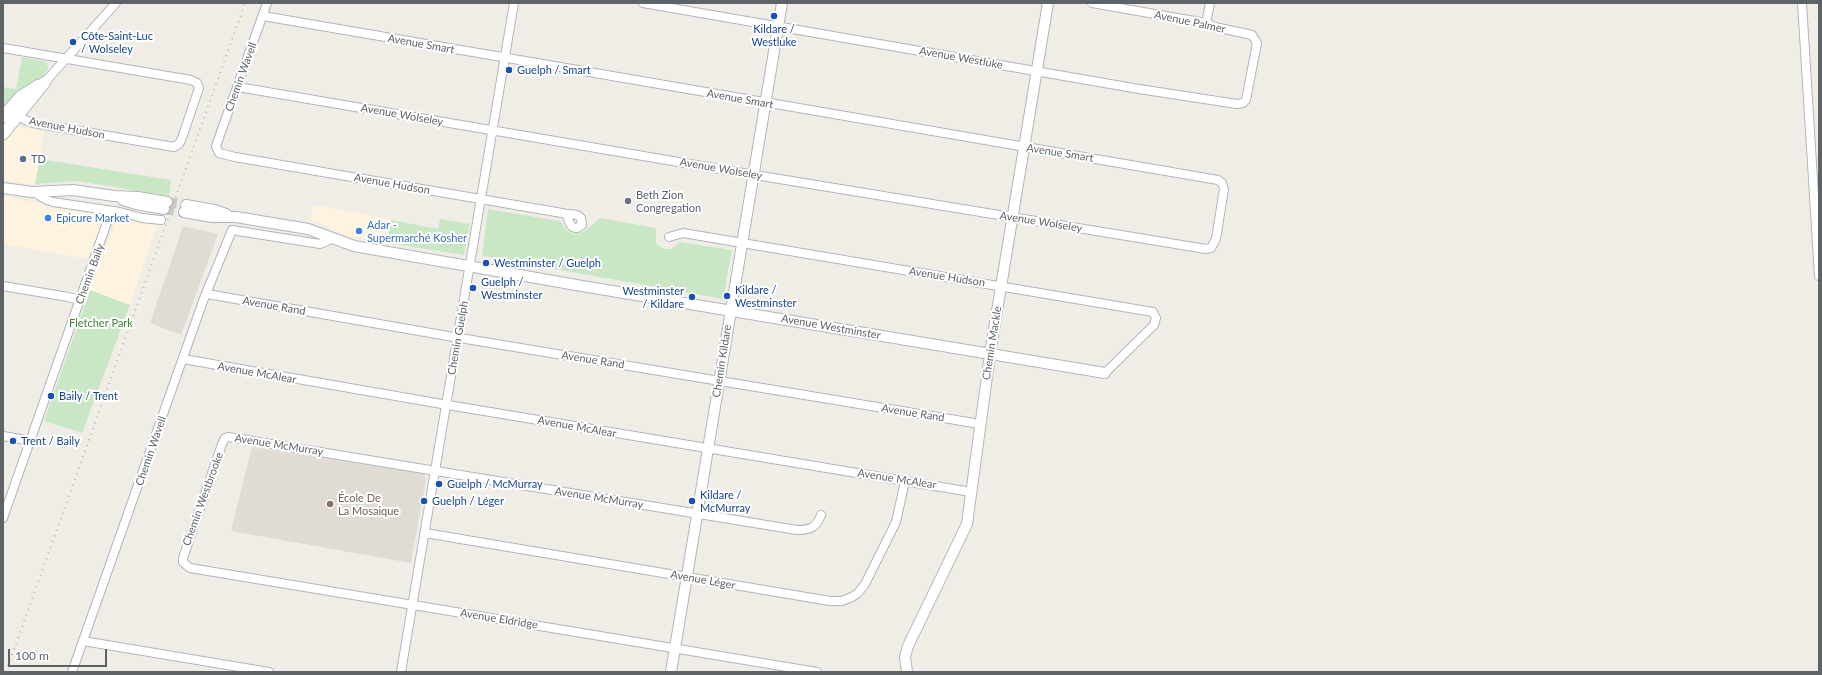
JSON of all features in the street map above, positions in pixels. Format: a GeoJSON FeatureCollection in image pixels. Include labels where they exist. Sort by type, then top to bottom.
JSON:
{"type":"FeatureCollection","features":[{"type":"Feature","properties":{"kind":"main road"},"geometry":{"type":"LineString","coordinates":[[3,134],[11,114],[45,82]]}},
{"type":"Feature","properties":{"kind":"street"},"geometry":{"type":"LineString","coordinates":[[45,82],[116,3]]}},
{"type":"Feature","properties":{"kind":"street","name":"Chemin Wavell"},"geometry":{"type":"LineString","coordinates":[[217,152],[216,146],[267,3]]}},
{"type":"Feature","properties":{"kind":"street","name":"Chemin Guelph"},"geometry":{"type":"LineString","coordinates":[[401,672],[514,3]]}},
{"type":"Feature","properties":{"kind":"street","name":"Avenue Westluke"},"geometry":{"type":"LineString","coordinates":[[643,3],[1139,89],[1237,104],[1243,103],[1246,100],[1253,69]]}},
{"type":"Feature","properties":{"kind":"street","name":"Chemin Kildare"},"geometry":{"type":"LineString","coordinates":[[671,672],[782,3]]}},
{"type":"Feature","properties":{"kind":"street","name":"Chemin Mackle"},"geometry":{"type":"LineString","coordinates":[[907,672],[905,661],[908,646],[964,531],[971,492],[990,354],[1048,3]]}},
{"type":"Feature","properties":{"kind":"street","name":"Avenue Palmer"},"geometry":{"type":"LineString","coordinates":[[1092,3],[1206,23],[1215,27],[1247,34],[1255,38],[1258,43],[1253,69]]}},
{"type":"Feature","properties":{"kind":"street"},"geometry":{"type":"LineString","coordinates":[[1206,23],[1210,3]]}},
{"type":"Feature","properties":{"kind":"street"},"geometry":{"type":"LineString","coordinates":[[1802,3],[1819,276]]}},
{"type":"Feature","properties":{"kind":"street","name":"Avenue Smart"},"geometry":{"type":"LineString","coordinates":[[263,16],[1218,180],[1222,183],[1224,189],[1216,239],[1211,248],[1206,249]]}},
{"type":"Feature","properties":{"kind":"street"},"geometry":{"type":"LineString","coordinates":[[3,48],[66,59]]}},
{"type":"Feature","properties":{"kind":"street","name":"Avenue Hudson"},"geometry":{"type":"LineString","coordinates":[[11,114],[33,123],[175,146],[181,141],[199,92],[196,82],[66,59]]}},
{"type":"Feature","properties":{"kind":"street","name":"Avenue Wolseley"},"geometry":{"type":"LineString","coordinates":[[238,87],[1012,218],[1206,249]]}},
{"type":"Feature","properties":{"kind":"street","name":"Avenue Hudson"},"geometry":{"type":"LineString","coordinates":[[217,152],[235,157],[562,213],[567,216]]}},
{"type":"Feature","properties":{"kind":"street"},"geometry":{"type":"LineString","coordinates":[[3,188],[34,192],[74,190],[114,196],[136,204],[165,205]]}},
{"type":"Feature","properties":{"kind":"street"},"geometry":{"type":"LineString","coordinates":[[34,192],[50,202],[161,220]]}},
{"type":"Feature","properties":{"kind":"street","name":"Avenue Westminster"},"geometry":{"type":"LineString","coordinates":[[185,209],[214,210],[236,217],[312,230],[350,245],[1106,373],[1154,324],[1156,317],[1152,312]]}},
{"type":"Feature","properties":{"kind":"street","name":"Chemin Baily"},"geometry":{"type":"LineString","coordinates":[[3,518],[111,211]]}},
{"type":"Feature","properties":{"kind":"street","name":"Chemin Wavell"},"geometry":{"type":"LineString","coordinates":[[72,672],[183,359],[232,230],[320,244],[333,238]]}},
{"type":"Feature","properties":{"kind":"street","name":"Avenue Hudson"},"geometry":{"type":"LineString","coordinates":[[669,237],[683,233],[742,242],[1152,312]]}},
{"type":"Feature","properties":{"kind":"street"},"geometry":{"type":"LineString","coordinates":[[3,286],[68,296],[80,300]]}},
{"type":"Feature","properties":{"kind":"street","name":"Avenue Rand"},"geometry":{"type":"LineString","coordinates":[[207,294],[458,338],[980,424]]}},
{"type":"Feature","properties":{"kind":"street","name":"Avenue McAlear"},"geometry":{"type":"LineString","coordinates":[[183,359],[446,405],[971,492]]}},
{"type":"Feature","properties":{"kind":"street"},"geometry":{"type":"LineString","coordinates":[[3,436],[31,441]]}},
{"type":"Feature","properties":{"kind":"street","name":"Avenue McMurray"},"geometry":{"type":"LineString","coordinates":[[227,437],[697,514],[808,530],[818,524],[821,515]]}},
{"type":"Feature","properties":{"kind":"street","name":"Chemin Westbrooke"},"geometry":{"type":"LineString","coordinates":[[183,562],[184,553],[222,444],[227,437]]}},
{"type":"Feature","properties":{"kind":"street","name":"Avenue Léger"},"geometry":{"type":"LineString","coordinates":[[424,533],[830,601],[842,600],[852,597],[858,593],[865,584],[894,526],[899,513],[905,481]]}},
{"type":"Feature","properties":{"kind":"street","name":"Avenue Eldridge"},"geometry":{"type":"LineString","coordinates":[[183,562],[190,568],[817,672]]}},
{"type":"Feature","properties":{"kind":"street"},"geometry":{"type":"LineString","coordinates":[[83,641],[269,672]]}},
{"type":"Feature","properties":{"kind":"shaded area"},"geometry":{"type":"Polygon","coordinates":[[[17,127],[44,131],[35,184],[3,180],[3,143],[17,127]]]}},
{"type":"Feature","properties":{"kind":"shaded area"},"geometry":{"type":"Polygon","coordinates":[[[3,196],[101,215],[103,220],[88,259],[3,244],[3,196]]]}},
{"type":"Feature","properties":{"kind":"shaded area"},"geometry":{"type":"Polygon","coordinates":[[[313,205],[391,219],[387,243],[348,236],[325,225],[311,221],[313,205]]]}},
{"type":"Feature","properties":{"kind":"shaded area"},"geometry":{"type":"Polygon","coordinates":[[[120,217],[158,224],[130,305],[90,290],[116,220],[120,217]]]}},
{"type":"Feature","properties":{"kind":"shaded area"},"geometry":{"type":"Polygon","coordinates":[[[183,226],[218,234],[181,335],[150,323],[183,226]]]}},
{"type":"Feature","properties":{"kind":"shaded area","name":"École De La Mosaique"},"geometry":{"type":"Polygon","coordinates":[[[252,447],[424,474],[426,480],[411,563],[231,531],[252,447]]]}},
{"type":"Feature","properties":{"kind":"green space"},"geometry":{"type":"Polygon","coordinates":[[[22,57],[47,62],[48,69],[41,77],[14,94],[3,107],[3,87],[16,89],[22,57]]]}},
{"type":"Feature","properties":{"kind":"green space"},"geometry":{"type":"Polygon","coordinates":[[[40,159],[171,180],[169,196],[77,181],[35,184],[40,159]]]}},
{"type":"Feature","properties":{"kind":"green space"},"geometry":{"type":"Polygon","coordinates":[[[488,209],[560,221],[566,230],[574,234],[585,231],[600,218],[656,228],[656,244],[664,249],[671,249],[680,242],[732,250],[723,299],[482,256],[488,209]]]}},
{"type":"Feature","properties":{"kind":"green space"},"geometry":{"type":"Polygon","coordinates":[[[440,219],[470,224],[464,255],[387,243],[391,220],[438,229],[440,219]]]}},
{"type":"Feature","properties":{"kind":"green space","name":"Fletcher Park"},"geometry":{"type":"Polygon","coordinates":[[[90,290],[130,305],[82,433],[44,421],[90,290]]]}},
{"type":"Feature","properties":{"kind":"tunnel"},"geometry":{"type":"LineString","coordinates":[[167,202],[186,205]]}},
{"type":"Feature","properties":{"kind":"tunnel"},"geometry":{"type":"LineString","coordinates":[[164,209],[184,212]]}},
{"type":"Feature","properties":{"kind":"railway"},"geometry":{"type":"LineString","coordinates":[[6,672],[245,3]]}},
{"type":"Feature","properties":{"kind":"place","name":"Kildare / Westluke"},"geometry":{"type":"Point","coordinates":[774,16]}},
{"type":"Feature","properties":{"kind":"place","name":"Côte-Saint-Luc / Wolseley"},"geometry":{"type":"Point","coordinates":[73,42]}},
{"type":"Feature","properties":{"kind":"place","name":"Guelph / Smart"},"geometry":{"type":"Point","coordinates":[509,70]}},
{"type":"Feature","properties":{"kind":"place","name":"TD"},"geometry":{"type":"Point","coordinates":[23,159]}},
{"type":"Feature","properties":{"kind":"place","name":"Beth Zion Congregation"},"geometry":{"type":"Point","coordinates":[628,201]}},
{"type":"Feature","properties":{"kind":"place","name":"Epicure Market"},"geometry":{"type":"Point","coordinates":[48,218]}},
{"type":"Feature","properties":{"kind":"place","name":"Adar - Supermarché Kosher"},"geometry":{"type":"Point","coordinates":[359,231]}},
{"type":"Feature","properties":{"kind":"place","name":"Westminster / Guelph"},"geometry":{"type":"Point","coordinates":[486,263]}},
{"type":"Feature","properties":{"kind":"place","name":"Guelph / Westminster"},"geometry":{"type":"Point","coordinates":[473,288]}},
{"type":"Feature","properties":{"kind":"place","name":"Kildare / Westminster"},"geometry":{"type":"Point","coordinates":[727,296]}},
{"type":"Feature","properties":{"kind":"place","name":"Westminster / Kildare"},"geometry":{"type":"Point","coordinates":[692,297]}},
{"type":"Feature","properties":{"kind":"place","name":"Baily / Trent"},"geometry":{"type":"Point","coordinates":[51,396]}},
{"type":"Feature","properties":{"kind":"place","name":"Trent / Baily"},"geometry":{"type":"Point","coordinates":[13,441]}},
{"type":"Feature","properties":{"kind":"place","name":"Guelph / McMurray"},"geometry":{"type":"Point","coordinates":[439,484]}},
{"type":"Feature","properties":{"kind":"place","name":"Guelph / Léger"},"geometry":{"type":"Point","coordinates":[424,501]}},
{"type":"Feature","properties":{"kind":"place","name":"Kildare / McMurray"},"geometry":{"type":"Point","coordinates":[692,501]}},
{"type":"Feature","properties":{"kind":"place","name":"École De La Mosaique"},"geometry":{"type":"Point","coordinates":[330,504]}}]}
